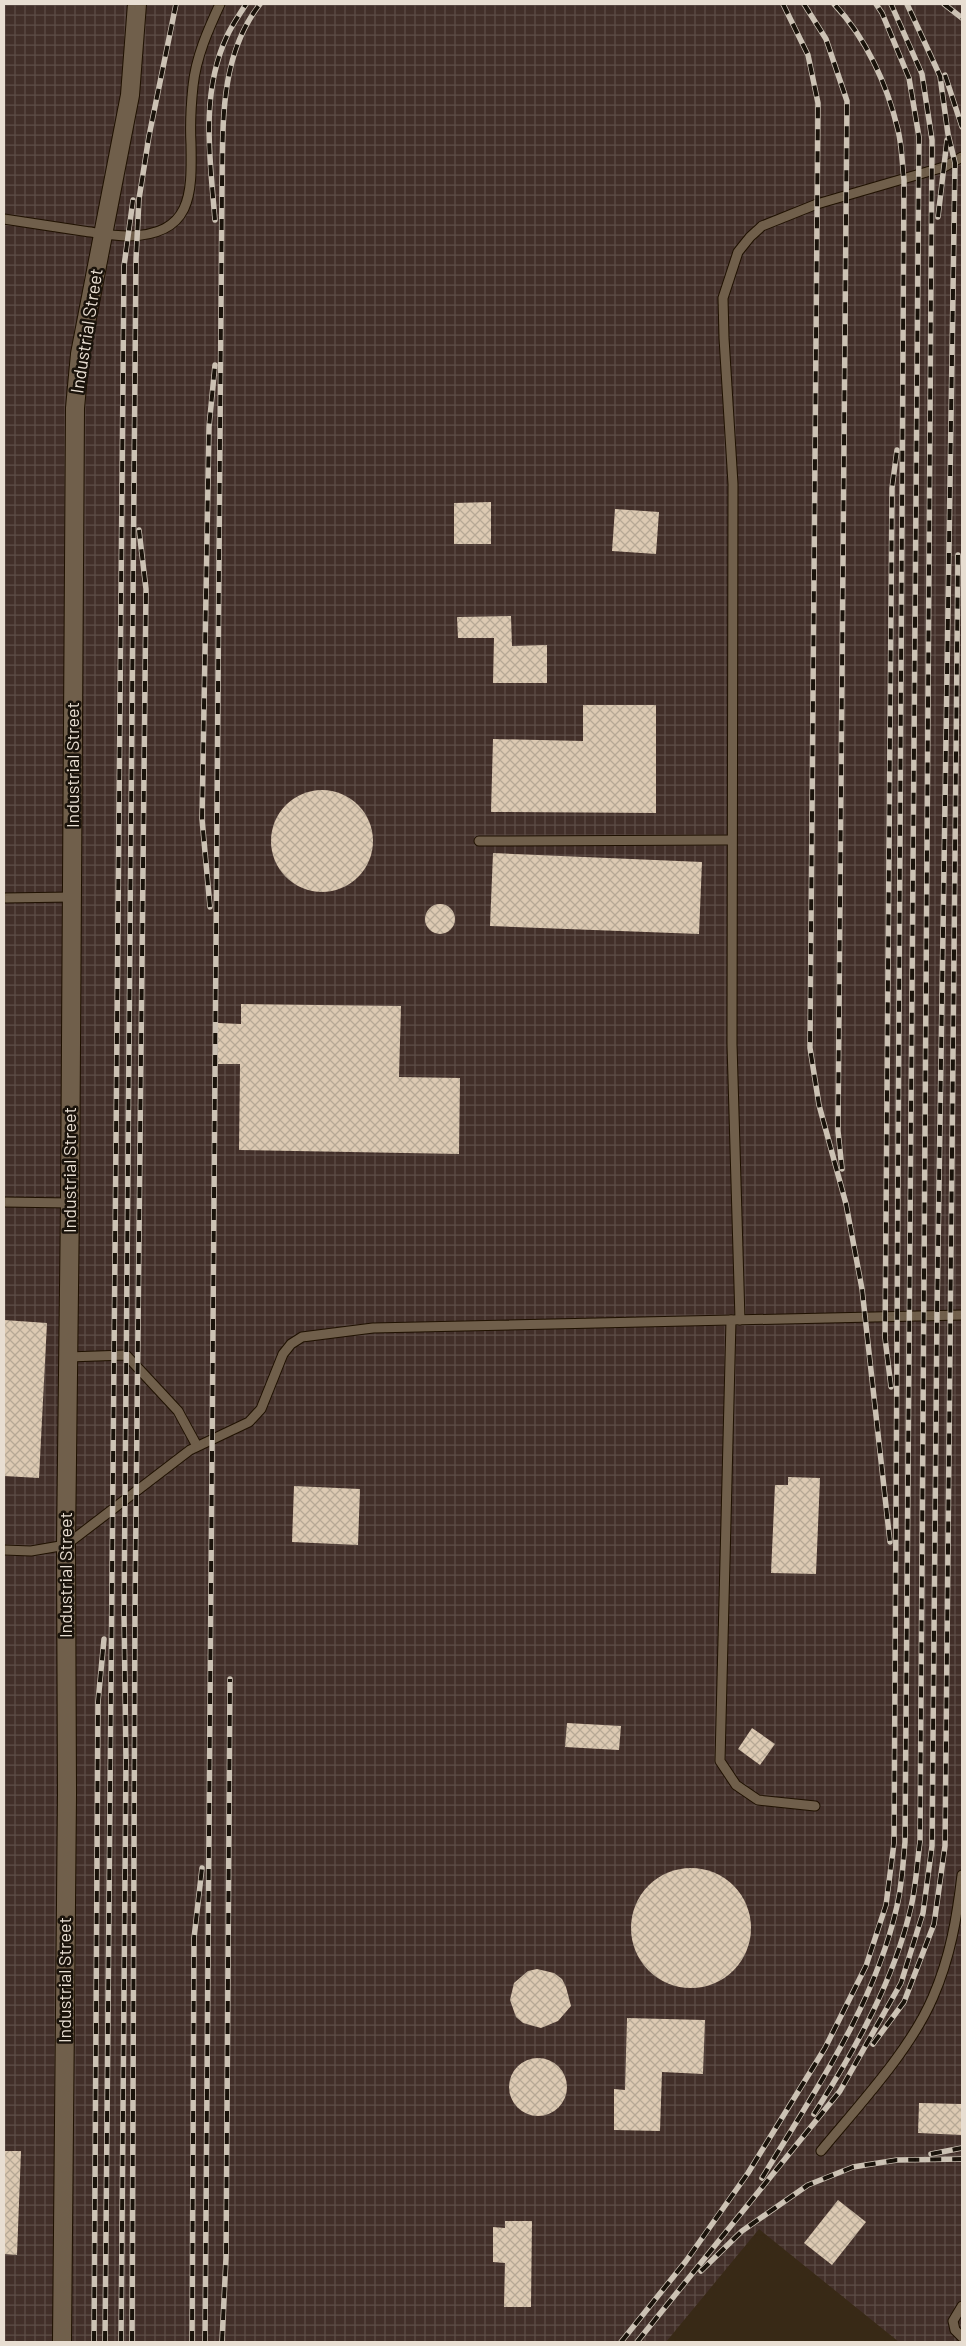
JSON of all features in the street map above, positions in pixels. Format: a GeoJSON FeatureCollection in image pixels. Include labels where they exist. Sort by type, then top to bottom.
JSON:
{"type":"FeatureCollection","features":[{"type":"Feature","properties":{"kind":"street","name":"Industrial Street"},"geometry":{"type":"LineString","coordinates":[[62,2342],[75,408],[80,354],[130,96],[137,4]]}},
{"type":"Feature","properties":{"kind":"lane"},"geometry":{"type":"LineString","coordinates":[[4,219],[128,236],[163,231],[175,223],[184,212],[189,199],[192,180],[190,139],[195,70],[207,33],[220,4]]}},
{"type":"Feature","properties":{"kind":"lane"},"geometry":{"type":"LineString","coordinates":[[815,1806],[758,1800],[736,1785],[720,1761],[736,1320],[731,840],[732,484],[724,338],[725,288],[738,252],[762,226],[817,204],[944,167],[962,157]]}},
{"type":"Feature","properties":{"kind":"lane"},"geometry":{"type":"LineString","coordinates":[[479,841],[731,840]]}},
{"type":"Feature","properties":{"kind":"lane"},"geometry":{"type":"LineString","coordinates":[[4,898],[72,897]]}},
{"type":"Feature","properties":{"kind":"lane"},"geometry":{"type":"LineString","coordinates":[[4,1202],[70,1203]]}},
{"type":"Feature","properties":{"kind":"lane"},"geometry":{"type":"LineString","coordinates":[[4,1550],[31,1551],[66,1545],[197,1446],[255,1417],[261,1409],[282,1354],[291,1344],[302,1337],[373,1328],[962,1315]]}},
{"type":"Feature","properties":{"kind":"lane"},"geometry":{"type":"LineString","coordinates":[[68,1357],[126,1355],[178,1410],[197,1446]]}},
{"type":"Feature","properties":{"kind":"lane"},"geometry":{"type":"LineString","coordinates":[[821,2152],[882,2076],[913,2033],[932,1999],[948,1956],[958,1915],[962,1875]]}},
{"type":"Feature","properties":{"kind":"lane"},"geometry":{"type":"LineString","coordinates":[[962,2306],[953,2321],[955,2330],[962,2337]]}},
{"type":"Feature","properties":{"kind":"shaded area"},"geometry":{"type":"Polygon","coordinates":[[[4,4],[962,4],[962,2342],[899,2342],[759,2229],[666,2342],[4,2342],[4,4]]]}},
{"type":"Feature","properties":{"kind":"building"},"geometry":{"type":"Polygon","coordinates":[[[491,502],[491,544],[454,544],[454,503],[491,502]]]}},
{"type":"Feature","properties":{"kind":"building"},"geometry":{"type":"Polygon","coordinates":[[[615,509],[659,512],[656,554],[612,551],[615,509]]]}},
{"type":"Feature","properties":{"kind":"building"},"geometry":{"type":"Polygon","coordinates":[[[511,616],[512,646],[547,645],[547,683],[493,683],[494,638],[458,638],[457,617],[511,616]]]}},
{"type":"Feature","properties":{"kind":"building"},"geometry":{"type":"Polygon","coordinates":[[[583,705],[656,705],[656,813],[491,812],[493,739],[583,741],[583,705]]]}},
{"type":"Feature","properties":{"kind":"building"},"geometry":{"type":"Polygon","coordinates":[[[322,790],[341,794],[358,805],[369,822],[373,841],[369,860],[358,877],[341,888],[322,892],[303,888],[286,877],[275,860],[271,841],[275,822],[286,805],[303,794],[322,790]]]}},
{"type":"Feature","properties":{"kind":"building"},"geometry":{"type":"Polygon","coordinates":[[[493,853],[702,862],[699,934],[490,926],[493,853]]]}},
{"type":"Feature","properties":{"kind":"building"},"geometry":{"type":"Polygon","coordinates":[[[440,904],[451,908],[455,919],[451,930],[440,934],[429,930],[425,919],[429,908],[440,904]]]}},
{"type":"Feature","properties":{"kind":"building"},"geometry":{"type":"Polygon","coordinates":[[[241,1004],[401,1006],[399,1077],[460,1078],[459,1154],[239,1150],[240,1064],[218,1064],[218,1023],[241,1024],[241,1004]]]}},
{"type":"Feature","properties":{"kind":"building"},"geometry":{"type":"Polygon","coordinates":[[[4,1320],[47,1323],[39,1478],[4,1476],[4,1320]]]}},
{"type":"Feature","properties":{"kind":"building"},"geometry":{"type":"Polygon","coordinates":[[[788,1477],[820,1478],[816,1574],[771,1573],[775,1485],[788,1485],[788,1477]]]}},
{"type":"Feature","properties":{"kind":"building"},"geometry":{"type":"Polygon","coordinates":[[[294,1486],[360,1489],[358,1545],[292,1542],[294,1486]]]}},
{"type":"Feature","properties":{"kind":"building"},"geometry":{"type":"Polygon","coordinates":[[[567,1723],[621,1726],[619,1750],[565,1747],[567,1723]]]}},
{"type":"Feature","properties":{"kind":"building"},"geometry":{"type":"Polygon","coordinates":[[[752,1728],[775,1744],[760,1765],[738,1749],[752,1728]]]}},
{"type":"Feature","properties":{"kind":"building"},"geometry":{"type":"Polygon","coordinates":[[[691,1868],[714,1872],[733,1886],[747,1905],[751,1928],[747,1951],[733,1970],[714,1984],[691,1988],[668,1984],[649,1970],[635,1951],[631,1928],[635,1905],[649,1886],[668,1872],[691,1868]]]}},
{"type":"Feature","properties":{"kind":"building"},"geometry":{"type":"Polygon","coordinates":[[[537,1969],[554,1973],[562,1979],[571,2006],[558,2021],[541,2028],[523,2023],[516,2017],[510,2000],[514,1983],[528,1971],[537,1969]]]}},
{"type":"Feature","properties":{"kind":"building"},"geometry":{"type":"Polygon","coordinates":[[[627,2018],[705,2020],[703,2074],[662,2072],[660,2131],[614,2130],[614,2089],[625,2090],[627,2018]]]}},
{"type":"Feature","properties":{"kind":"building"},"geometry":{"type":"Polygon","coordinates":[[[532,2058],[544,2058],[559,2066],[567,2081],[567,2093],[559,2108],[544,2116],[532,2116],[517,2108],[509,2093],[509,2081],[517,2066],[532,2058]]]}},
{"type":"Feature","properties":{"kind":"building"},"geometry":{"type":"Polygon","coordinates":[[[919,2103],[962,2104],[962,2135],[918,2133],[919,2103]]]}},
{"type":"Feature","properties":{"kind":"building"},"geometry":{"type":"Polygon","coordinates":[[[4,2151],[21,2151],[17,2255],[4,2254],[4,2151]]]}},
{"type":"Feature","properties":{"kind":"building"},"geometry":{"type":"Polygon","coordinates":[[[838,2200],[866,2222],[832,2265],[804,2243],[838,2200]]]}},
{"type":"Feature","properties":{"kind":"building"},"geometry":{"type":"Polygon","coordinates":[[[505,2221],[532,2221],[531,2307],[504,2307],[505,2263],[493,2262],[493,2227],[505,2228],[505,2221]]]}},
{"type":"Feature","properties":{"kind":"railway"},"geometry":{"type":"LineString","coordinates":[[121,2342],[126,1761],[124,1612],[136,259],[139,199],[149,136],[176,4]]}},
{"type":"Feature","properties":{"kind":"railway"},"geometry":{"type":"LineString","coordinates":[[215,220],[209,150],[210,104],[213,81],[227,36],[246,4]]}},
{"type":"Feature","properties":{"kind":"railway"},"geometry":{"type":"LineString","coordinates":[[205,2342],[223,136],[226,90],[237,45],[247,24],[260,4]]}},
{"type":"Feature","properties":{"kind":"railway"},"geometry":{"type":"LineString","coordinates":[[783,4],[808,55],[818,103],[810,1048],[819,1105],[846,1204],[862,1289],[890,1542]]}},
{"type":"Feature","properties":{"kind":"railway"},"geometry":{"type":"LineString","coordinates":[[804,4],[826,39],[847,101],[838,1131],[842,1169]]}},
{"type":"Feature","properties":{"kind":"railway"},"geometry":{"type":"LineString","coordinates":[[621,2342],[686,2261],[748,2173],[825,2048],[866,1966],[886,1905],[894,1843],[904,180],[898,130],[888,96],[874,62],[856,32],[834,4]]}},
{"type":"Feature","properties":{"kind":"railway"},"geometry":{"type":"LineString","coordinates":[[762,2178],[841,2047],[874,1978],[887,1943],[897,1906],[905,1842],[919,137],[909,78],[882,13],[876,4]]}},
{"type":"Feature","properties":{"kind":"railway"},"geometry":{"type":"LineString","coordinates":[[814,2114],[858,2040],[884,1988],[904,1935],[911,1907],[920,1842],[932,140],[922,74],[891,4]]}},
{"type":"Feature","properties":{"kind":"railway"},"geometry":{"type":"LineString","coordinates":[[637,2342],[840,2091],[901,1983],[923,1913],[932,1846],[937,1315],[955,163],[948,134],[940,76],[907,4]]}},
{"type":"Feature","properties":{"kind":"railway"},"geometry":{"type":"LineString","coordinates":[[944,4],[962,18]]}},
{"type":"Feature","properties":{"kind":"railway"},"geometry":{"type":"LineString","coordinates":[[945,75],[962,127]]}},
{"type":"Feature","properties":{"kind":"railway"},"geometry":{"type":"LineString","coordinates":[[938,217],[947,140]]}},
{"type":"Feature","properties":{"kind":"railway"},"geometry":{"type":"LineString","coordinates":[[105,2342],[124,266],[133,200]]}},
{"type":"Feature","properties":{"kind":"railway"},"geometry":{"type":"LineString","coordinates":[[210,907],[202,819],[209,427],[215,365]]}},
{"type":"Feature","properties":{"kind":"railway"},"geometry":{"type":"LineString","coordinates":[[891,1387],[885,1338],[892,488],[897,450]]}},
{"type":"Feature","properties":{"kind":"railway"},"geometry":{"type":"LineString","coordinates":[[132,2342],[135,1609],[146,589],[139,530]]}},
{"type":"Feature","properties":{"kind":"railway"},"geometry":{"type":"LineString","coordinates":[[873,2044],[904,2002],[934,1924],[945,1846],[958,555]]}},
{"type":"Feature","properties":{"kind":"railway"},"geometry":{"type":"LineString","coordinates":[[94,2342],[98,1702],[104,1639]]}},
{"type":"Feature","properties":{"kind":"railway"},"geometry":{"type":"LineString","coordinates":[[222,2342],[226,2258],[230,1679]]}},
{"type":"Feature","properties":{"kind":"railway"},"geometry":{"type":"LineString","coordinates":[[192,2342],[194,1938],[202,1868]]}},
{"type":"Feature","properties":{"kind":"railway"},"geometry":{"type":"LineString","coordinates":[[931,2154],[962,2148]]}},
{"type":"Feature","properties":{"kind":"railway"},"geometry":{"type":"LineString","coordinates":[[701,2271],[742,2231],[808,2185],[853,2167],[897,2160],[962,2159]]}}]}
